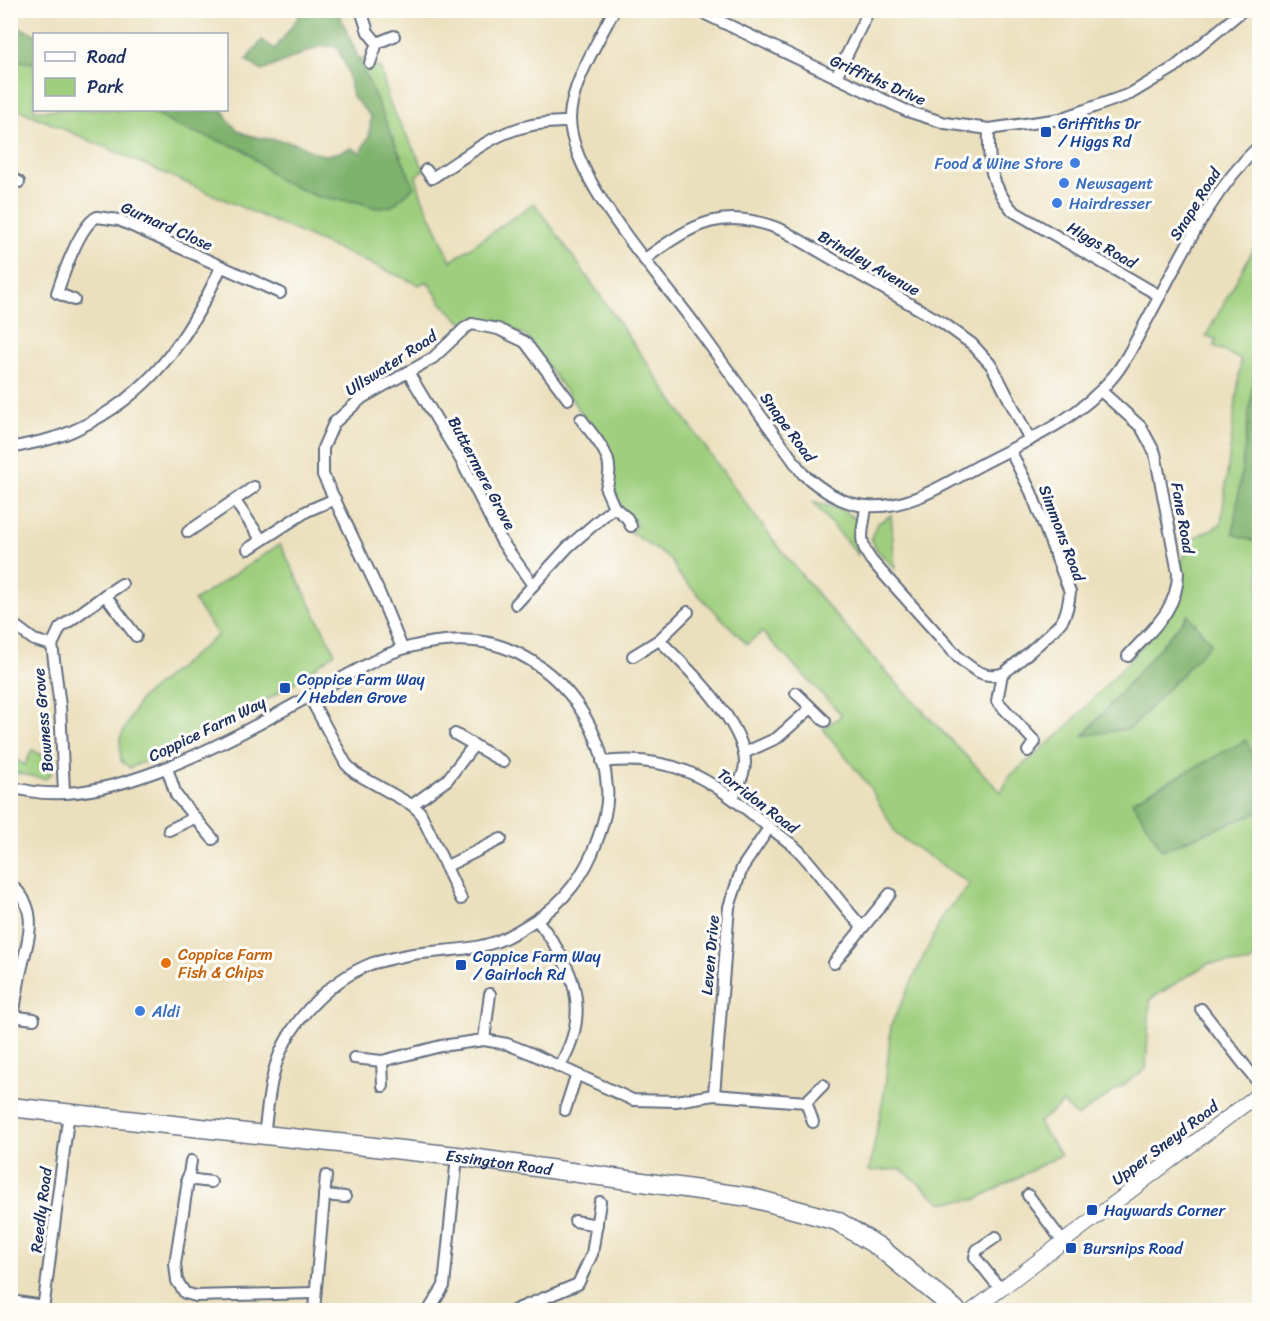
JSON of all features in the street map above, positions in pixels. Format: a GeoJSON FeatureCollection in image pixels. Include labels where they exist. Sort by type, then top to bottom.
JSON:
{"type":"FeatureCollection","features":[{"type":"Feature","properties":{"kind":"main road","name":"Essington Road"},"geometry":{"type":"LineString","coordinates":[[10,1107],[457,1156],[749,1197],[822,1215],[849,1228],[879,1247],[956,1311]]}},
{"type":"Feature","properties":{"kind":"street"},"geometry":{"type":"LineString","coordinates":[[361,10],[368,33],[376,43]]}},
{"type":"Feature","properties":{"kind":"street","name":"Snape Road"},"geometry":{"type":"LineString","coordinates":[[614,10],[580,81],[570,111],[575,152],[588,179],[803,474],[822,490],[850,503],[866,506],[910,501],[1030,440],[1071,416],[1101,390],[1123,363],[1216,193],[1260,145]]}},
{"type":"Feature","properties":{"kind":"street","name":"Griffiths Drive"},"geometry":{"type":"LineString","coordinates":[[697,10],[907,111],[945,123],[989,129],[1060,118],[1130,94],[1175,67],[1243,10]]}},
{"type":"Feature","properties":{"kind":"street"},"geometry":{"type":"LineString","coordinates":[[836,78],[869,10]]}},
{"type":"Feature","properties":{"kind":"street"},"geometry":{"type":"LineString","coordinates":[[376,43],[394,36]]}},
{"type":"Feature","properties":{"kind":"street"},"geometry":{"type":"LineString","coordinates":[[370,63],[376,43]]}},
{"type":"Feature","properties":{"kind":"street"},"geometry":{"type":"LineString","coordinates":[[426,170],[432,178],[487,142],[521,126],[534,123],[570,122]]}},
{"type":"Feature","properties":{"kind":"street","name":"Higgs Road"},"geometry":{"type":"LineString","coordinates":[[989,129],[989,162],[998,194],[1013,211],[1160,296]]}},
{"type":"Feature","properties":{"kind":"street","name":"Gurnard Close"},"geometry":{"type":"LineString","coordinates":[[74,300],[57,293],[87,225],[97,217],[119,220],[280,293]]}},
{"type":"Feature","properties":{"kind":"street","name":"Brindley Avenue"},"geometry":{"type":"LineString","coordinates":[[645,259],[684,231],[714,220],[755,220],[784,231],[966,339],[992,366],[1030,440]]}},
{"type":"Feature","properties":{"kind":"street","name":"Gurnard Close"},"geometry":{"type":"LineString","coordinates":[[10,448],[45,441],[78,429],[127,398],[176,350],[195,321],[221,267]]}},
{"type":"Feature","properties":{"kind":"street","name":"Ullswater Road"},"geometry":{"type":"LineString","coordinates":[[402,648],[378,590],[323,475],[321,463],[323,448],[334,423],[362,399],[433,358],[465,328],[481,324],[525,342],[568,399]]}},
{"type":"Feature","properties":{"kind":"street","name":"Buttermere Grove"},"geometry":{"type":"LineString","coordinates":[[408,372],[461,460],[502,542],[533,585]]}},
{"type":"Feature","properties":{"kind":"street","name":"Fane Road"},"geometry":{"type":"LineString","coordinates":[[1101,390],[1141,427],[1155,453],[1178,573],[1178,590],[1173,603],[1128,656]]}},
{"type":"Feature","properties":{"kind":"street"},"geometry":{"type":"LineString","coordinates":[[581,419],[607,455],[612,472],[606,489],[614,507],[627,518],[631,526]]}},
{"type":"Feature","properties":{"kind":"street","name":"Simmons Road"},"geometry":{"type":"LineString","coordinates":[[1002,674],[1063,620],[1070,592],[1031,492],[1010,450]]}},
{"type":"Feature","properties":{"kind":"street"},"geometry":{"type":"LineString","coordinates":[[188,532],[254,487]]}},
{"type":"Feature","properties":{"kind":"street"},"geometry":{"type":"LineString","coordinates":[[248,549],[261,539],[335,499]]}},
{"type":"Feature","properties":{"kind":"street"},"geometry":{"type":"LineString","coordinates":[[235,501],[261,539]]}},
{"type":"Feature","properties":{"kind":"street"},"geometry":{"type":"LineString","coordinates":[[866,506],[860,537],[863,549],[959,658],[975,672],[985,675],[1002,674],[997,701],[1035,741],[1028,751]]}},
{"type":"Feature","properties":{"kind":"street"},"geometry":{"type":"LineString","coordinates":[[516,604],[587,530],[614,507]]}},
{"type":"Feature","properties":{"kind":"street","name":"Bowness Grove"},"geometry":{"type":"LineString","coordinates":[[64,792],[60,706],[52,645],[60,628],[122,584]]}},
{"type":"Feature","properties":{"kind":"street"},"geometry":{"type":"LineString","coordinates":[[105,596],[136,636]]}},
{"type":"Feature","properties":{"kind":"street"},"geometry":{"type":"LineString","coordinates":[[633,656],[659,640],[688,612]]}},
{"type":"Feature","properties":{"kind":"street","name":"Bowness Grove"},"geometry":{"type":"LineString","coordinates":[[10,622],[34,640],[52,645]]}},
{"type":"Feature","properties":{"kind":"street","name":"Coppice Farm Way"},"geometry":{"type":"LineString","coordinates":[[10,786],[31,792],[64,792],[103,788],[166,768],[402,648],[465,640],[486,643],[528,660],[545,671],[578,705],[591,724],[608,788],[606,807],[592,857],[579,881],[537,920],[499,941],[373,963],[359,969],[323,994],[285,1042],[273,1074],[264,1135]]}},
{"type":"Feature","properties":{"kind":"street"},"geometry":{"type":"LineString","coordinates":[[659,640],[699,680],[737,734],[744,753],[745,766],[733,798]]}},
{"type":"Feature","properties":{"kind":"street"},"geometry":{"type":"LineString","coordinates":[[796,693],[825,721]]}},
{"type":"Feature","properties":{"kind":"street"},"geometry":{"type":"LineString","coordinates":[[309,696],[346,764],[355,773],[412,805],[420,813],[461,899]]}},
{"type":"Feature","properties":{"kind":"street"},"geometry":{"type":"LineString","coordinates":[[744,753],[777,738],[811,708]]}},
{"type":"Feature","properties":{"kind":"street"},"geometry":{"type":"LineString","coordinates":[[455,734],[503,762]]}},
{"type":"Feature","properties":{"kind":"street"},"geometry":{"type":"LineString","coordinates":[[412,805],[447,780],[474,745]]}},
{"type":"Feature","properties":{"kind":"street","name":"Torridon Road"},"geometry":{"type":"LineString","coordinates":[[602,762],[643,760],[676,767],[701,777],[733,798],[798,850],[862,927]]}},
{"type":"Feature","properties":{"kind":"street"},"geometry":{"type":"LineString","coordinates":[[166,768],[176,795],[213,839]]}},
{"type":"Feature","properties":{"kind":"street"},"geometry":{"type":"LineString","coordinates":[[168,830],[194,818]]}},
{"type":"Feature","properties":{"kind":"street","name":"Leven Drive"},"geometry":{"type":"LineString","coordinates":[[714,1095],[729,907],[742,867],[769,828]]}},
{"type":"Feature","properties":{"kind":"street"},"geometry":{"type":"LineString","coordinates":[[447,866],[501,839]]}},
{"type":"Feature","properties":{"kind":"street"},"geometry":{"type":"LineString","coordinates":[[10,884],[28,909],[31,938],[22,965],[12,1016],[34,1020]]}},
{"type":"Feature","properties":{"kind":"street"},"geometry":{"type":"LineString","coordinates":[[834,963],[890,894]]}},
{"type":"Feature","properties":{"kind":"street"},"geometry":{"type":"LineString","coordinates":[[537,920],[563,954],[577,993],[576,1021],[567,1055],[559,1067]]}},
{"type":"Feature","properties":{"kind":"street"},"geometry":{"type":"LineString","coordinates":[[484,1040],[489,994]]}},
{"type":"Feature","properties":{"kind":"street"},"geometry":{"type":"LineString","coordinates":[[1201,1009],[1260,1085]]}},
{"type":"Feature","properties":{"kind":"street"},"geometry":{"type":"LineString","coordinates":[[354,1058],[382,1061],[441,1046],[484,1040],[507,1044],[633,1100],[676,1101],[714,1095],[806,1102],[823,1085]]}},
{"type":"Feature","properties":{"kind":"street"},"geometry":{"type":"LineString","coordinates":[[382,1061],[383,1086]]}},
{"type":"Feature","properties":{"kind":"street"},"geometry":{"type":"LineString","coordinates":[[565,1110],[576,1076]]}},
{"type":"Feature","properties":{"kind":"street","name":"Upper Sneyd Road"},"geometry":{"type":"LineString","coordinates":[[973,1311],[1260,1093]]}},
{"type":"Feature","properties":{"kind":"street"},"geometry":{"type":"LineString","coordinates":[[806,1102],[813,1122]]}},
{"type":"Feature","properties":{"kind":"street","name":"Reedly Road"},"geometry":{"type":"LineString","coordinates":[[44,1309],[69,1113]]}},
{"type":"Feature","properties":{"kind":"street"},"geometry":{"type":"LineString","coordinates":[[445,1311],[432,1307],[444,1286],[457,1156]]}},
{"type":"Feature","properties":{"kind":"street"},"geometry":{"type":"LineString","coordinates":[[191,1161],[175,1264],[177,1281],[185,1293],[196,1296],[314,1293]]}},
{"type":"Feature","properties":{"kind":"street"},"geometry":{"type":"LineString","coordinates":[[314,1311],[326,1176]]}},
{"type":"Feature","properties":{"kind":"street"},"geometry":{"type":"LineString","coordinates":[[187,1179],[211,1182]]}},
{"type":"Feature","properties":{"kind":"street"},"geometry":{"type":"LineString","coordinates":[[324,1195],[345,1197]]}},
{"type":"Feature","properties":{"kind":"street"},"geometry":{"type":"LineString","coordinates":[[1028,1195],[1063,1242]]}},
{"type":"Feature","properties":{"kind":"street"},"geometry":{"type":"LineString","coordinates":[[515,1311],[578,1284],[592,1254],[600,1202]]}},
{"type":"Feature","properties":{"kind":"street"},"geometry":{"type":"LineString","coordinates":[[574,1221],[597,1225]]}},
{"type":"Feature","properties":{"kind":"street"},"geometry":{"type":"LineString","coordinates":[[996,1237],[977,1250],[975,1257],[1001,1290]]}},
{"type":"Feature","properties":{"kind":"street"},"geometry":{"type":"LineString","coordinates":[[10,1301],[44,1309]]}},
{"type":"Feature","properties":{"kind":"green space"},"geometry":{"type":"Polygon","coordinates":[[[294,11],[338,11],[414,187],[392,206],[376,208],[358,202],[318,197],[279,180],[244,150],[174,125],[152,111],[224,111],[236,129],[253,137],[294,143],[321,155],[352,148],[360,153],[369,136],[371,117],[352,96],[347,69],[337,46],[320,46],[262,71],[246,60],[262,40],[275,49],[300,15],[294,11]]]}},
{"type":"Feature","properties":{"kind":"green space"},"geometry":{"type":"Polygon","coordinates":[[[10,24],[33,33],[33,63],[11,60],[10,24]]]}},
{"type":"Feature","properties":{"kind":"green space"},"geometry":{"type":"Polygon","coordinates":[[[10,42],[33,53],[33,111],[169,111],[392,206],[414,187],[356,56],[381,69],[389,102],[424,169],[416,176],[421,195],[451,261],[534,203],[735,489],[792,564],[879,664],[1001,792],[1010,776],[1064,730],[1128,662],[1180,600],[1181,562],[1194,538],[1221,524],[1241,360],[1214,346],[1216,339],[1206,336],[1259,239],[1259,955],[1248,964],[1209,963],[1150,999],[1146,1069],[1077,1117],[1063,1103],[1038,1123],[1061,1155],[975,1200],[941,1202],[901,1169],[869,1171],[885,1089],[891,1025],[944,914],[970,884],[897,835],[869,786],[823,729],[842,715],[762,632],[747,644],[679,575],[671,560],[629,531],[637,526],[616,496],[613,484],[612,455],[525,335],[492,322],[476,319],[462,323],[442,303],[427,281],[419,285],[11,106],[10,42]]]}},
{"type":"Feature","properties":{"kind":"green space"},"geometry":{"type":"Polygon","coordinates":[[[1255,369],[1260,370],[1259,543],[1233,534],[1255,369]]]}},
{"type":"Feature","properties":{"kind":"green space"},"geometry":{"type":"Polygon","coordinates":[[[813,502],[840,509],[856,519],[858,555],[813,502]]]}},
{"type":"Feature","properties":{"kind":"green space"},"geometry":{"type":"Polygon","coordinates":[[[891,515],[895,568],[876,549],[871,538],[877,524],[891,515]]]}},
{"type":"Feature","properties":{"kind":"green space"},"geometry":{"type":"Polygon","coordinates":[[[280,544],[335,653],[294,683],[223,727],[130,768],[121,761],[120,738],[140,699],[218,635],[194,601],[280,544]]]}},
{"type":"Feature","properties":{"kind":"green space"},"geometry":{"type":"Polygon","coordinates":[[[1188,615],[1211,643],[1131,728],[1083,736],[1188,615]]]}},
{"type":"Feature","properties":{"kind":"green space"},"geometry":{"type":"Polygon","coordinates":[[[1246,740],[1259,768],[1259,812],[1162,850],[1132,801],[1246,740]]]}},
{"type":"Feature","properties":{"kind":"green space"},"geometry":{"type":"Polygon","coordinates":[[[32,750],[55,762],[51,774],[45,779],[11,772],[11,757],[25,765],[32,750]]]}},
{"type":"Feature","properties":{"kind":"place","name":"Griffiths Dr / Higgs Rd"},"geometry":{"type":"Point","coordinates":[1046,132]}},
{"type":"Feature","properties":{"kind":"place","name":"Food & Wine Store"},"geometry":{"type":"Point","coordinates":[1075,163]}},
{"type":"Feature","properties":{"kind":"place","name":"Newsagent"},"geometry":{"type":"Point","coordinates":[1064,183]}},
{"type":"Feature","properties":{"kind":"place","name":"Hairdresser"},"geometry":{"type":"Point","coordinates":[1057,203]}},
{"type":"Feature","properties":{"kind":"place","name":"Coppice Farm Way / Hebden Grove"},"geometry":{"type":"Point","coordinates":[285,688]}},
{"type":"Feature","properties":{"kind":"place","name":"Coppice Farm Fish & Chips"},"geometry":{"type":"Point","coordinates":[166,963]}},
{"type":"Feature","properties":{"kind":"place","name":"Coppice Farm Way / Gairloch Rd"},"geometry":{"type":"Point","coordinates":[461,965]}},
{"type":"Feature","properties":{"kind":"place","name":"Aldi"},"geometry":{"type":"Point","coordinates":[140,1011]}},
{"type":"Feature","properties":{"kind":"place","name":"Haywards Corner"},"geometry":{"type":"Point","coordinates":[1092,1210]}},
{"type":"Feature","properties":{"kind":"place","name":"Bursnips Road"},"geometry":{"type":"Point","coordinates":[1071,1248]}}]}
